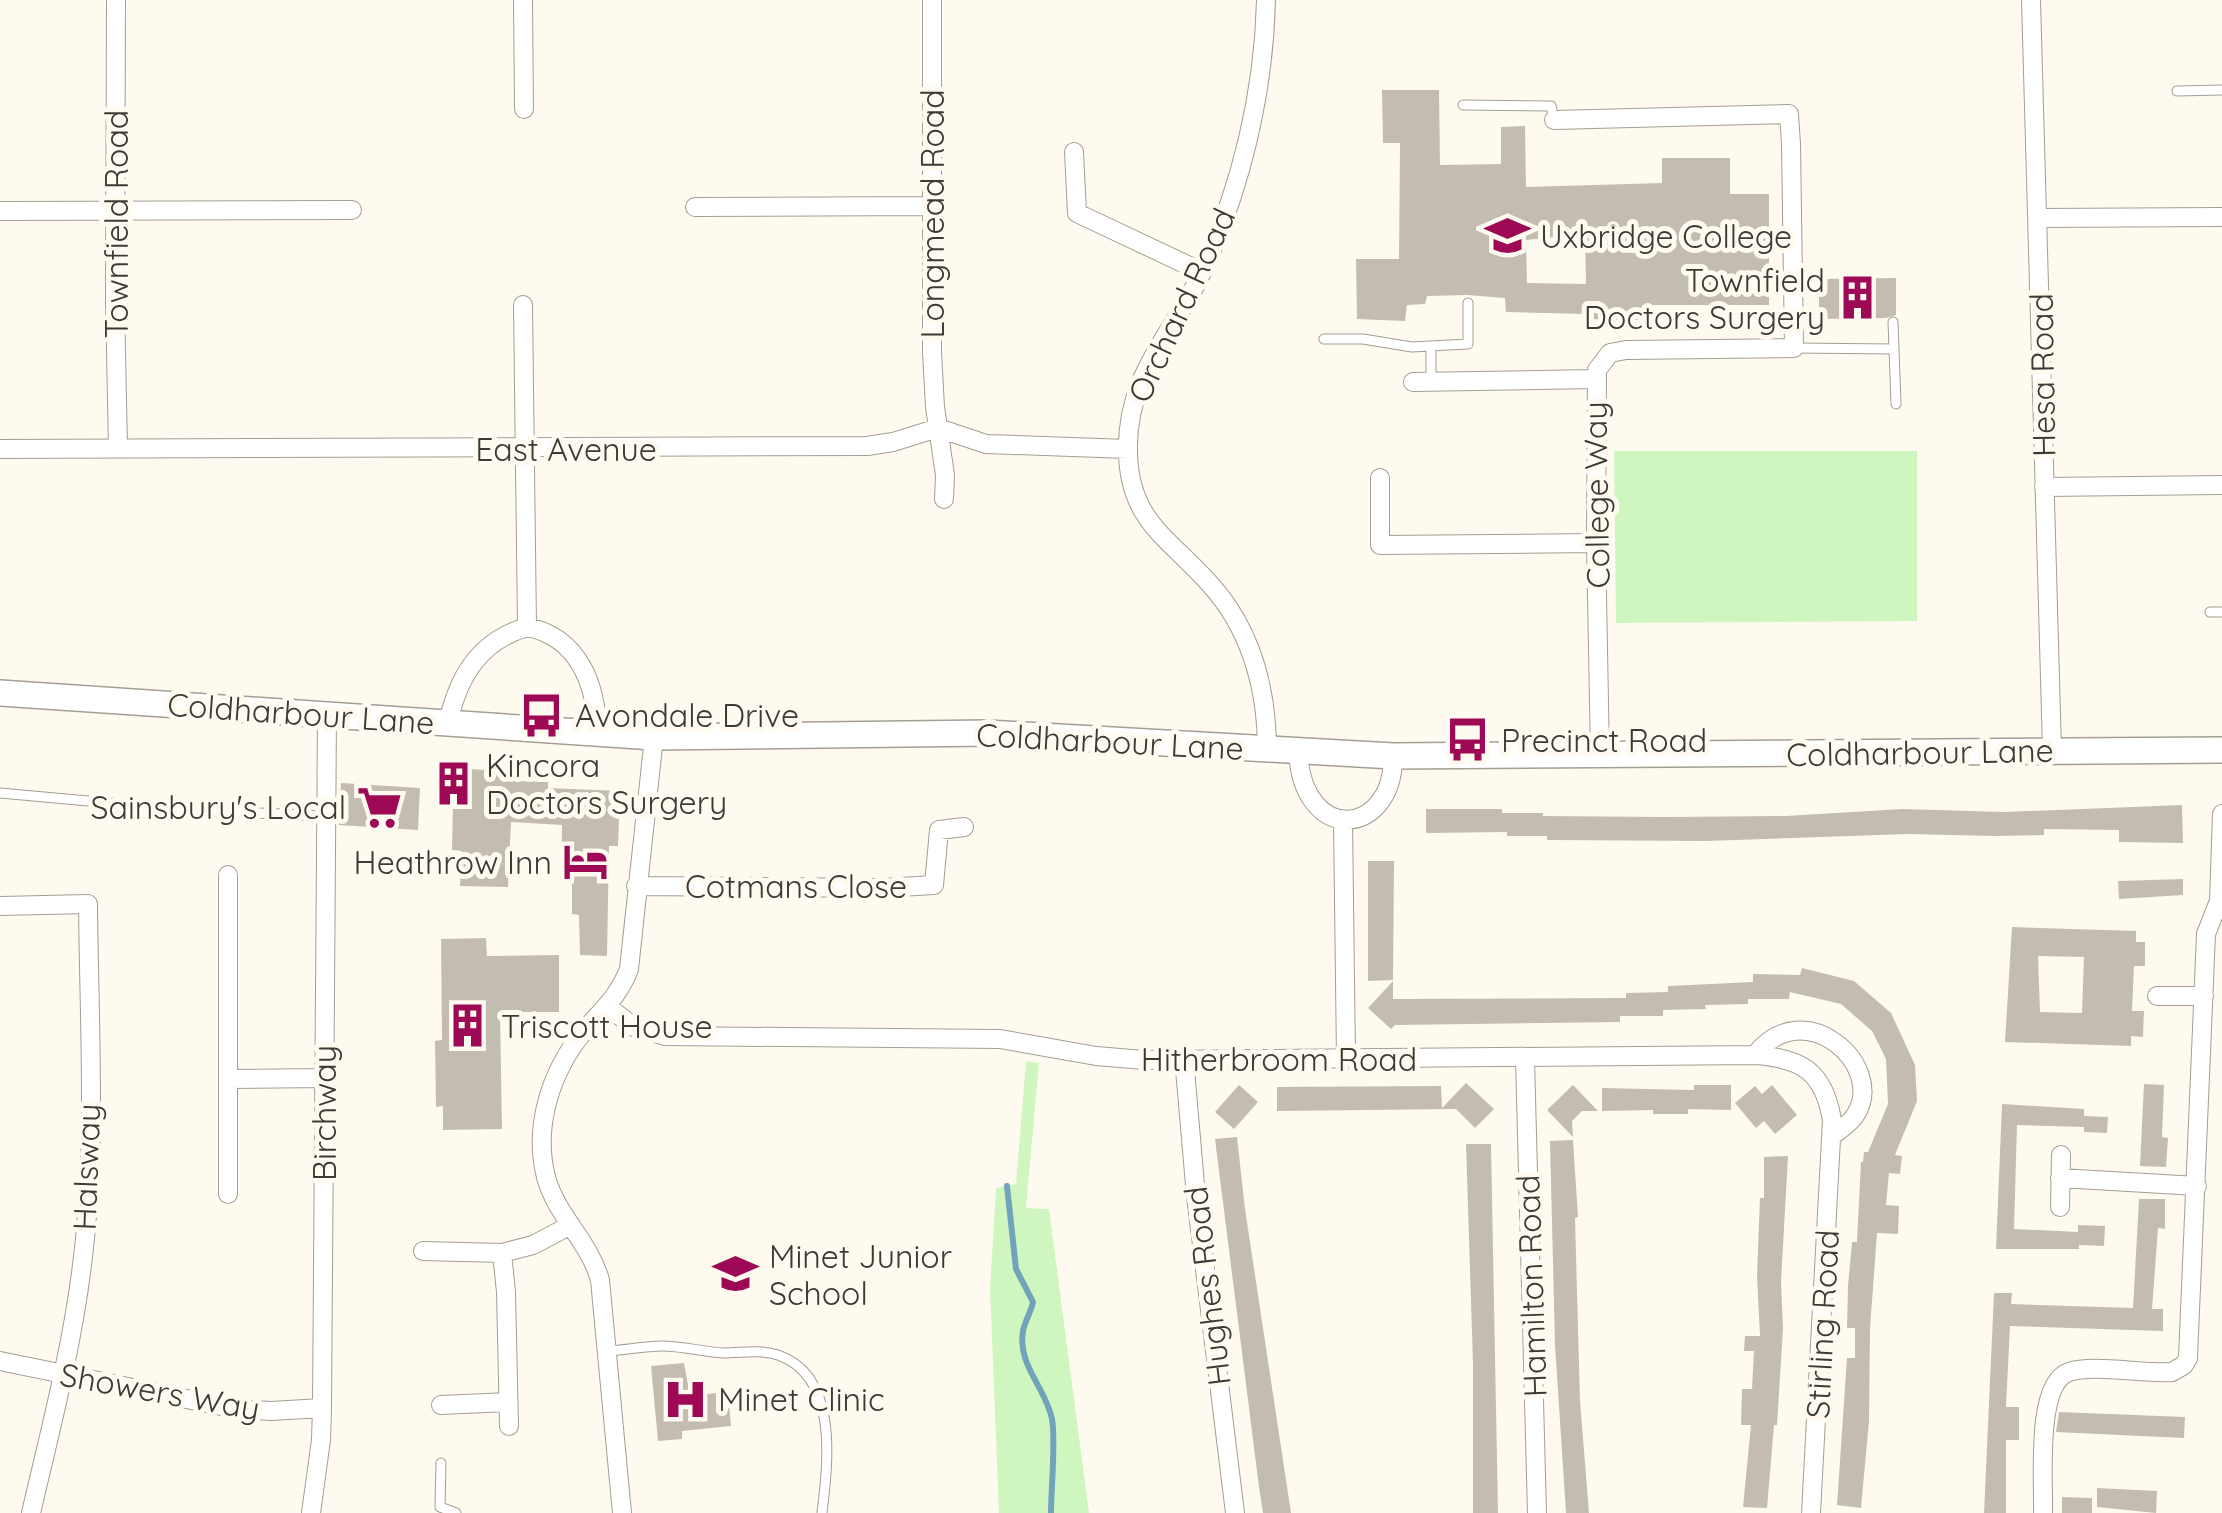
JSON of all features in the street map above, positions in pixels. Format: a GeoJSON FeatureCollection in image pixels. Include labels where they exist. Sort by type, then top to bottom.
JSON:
{"type":"FeatureCollection","features":[{"type":"Feature","properties":{"kind":"street","name":"Townfield Road"},"geometry":{"type":"LineString","coordinates":[[116,0],[118,449]]}},
{"type":"Feature","properties":{"kind":"street"},"geometry":{"type":"LineString","coordinates":[[523,0],[524,109]]}},
{"type":"Feature","properties":{"kind":"street","name":"Longmead Road"},"geometry":{"type":"LineString","coordinates":[[932,0],[932,365],[944,464],[944,499]]}},
{"type":"Feature","properties":{"kind":"street","name":"Orchard Road"},"geometry":{"type":"LineString","coordinates":[[1266,0],[1245,149],[1202,272],[1144,369],[1131,413],[1128,449],[1131,482],[1148,520],[1164,541],[1208,582],[1248,645],[1265,700],[1267,751]]}},
{"type":"Feature","properties":{"kind":"street","name":"Hesa Road"},"geometry":{"type":"LineString","coordinates":[[2032,0],[2052,750]]}},
{"type":"Feature","properties":{"kind":"street"},"geometry":{"type":"LineString","coordinates":[[1554,120],[1789,114],[1794,198],[1794,348]]}},
{"type":"Feature","properties":{"kind":"street"},"geometry":{"type":"LineString","coordinates":[[1074,152],[1076,214],[1202,272]]}},
{"type":"Feature","properties":{"kind":"street"},"geometry":{"type":"LineString","coordinates":[[695,207],[932,206]]}},
{"type":"Feature","properties":{"kind":"street"},"geometry":{"type":"LineString","coordinates":[[0,211],[352,210]]}},
{"type":"Feature","properties":{"kind":"street"},"geometry":{"type":"LineString","coordinates":[[2038,218],[2222,217]]}},
{"type":"Feature","properties":{"kind":"street"},"geometry":{"type":"LineString","coordinates":[[523,305],[527,626]]}},
{"type":"Feature","properties":{"kind":"street","name":"College Way"},"geometry":{"type":"LineString","coordinates":[[1600,756],[1594,379],[1600,362],[1618,351],[1794,348]]}},
{"type":"Feature","properties":{"kind":"street"},"geometry":{"type":"LineString","coordinates":[[1422,382],[1594,379]]}},
{"type":"Feature","properties":{"kind":"street"},"geometry":{"type":"LineString","coordinates":[[938,428],[986,444],[1128,449]]}},
{"type":"Feature","properties":{"kind":"street","name":"East Avenue"},"geometry":{"type":"LineString","coordinates":[[0,449],[868,446],[938,428]]}},
{"type":"Feature","properties":{"kind":"street"},"geometry":{"type":"LineString","coordinates":[[1380,478],[1380,545],[1596,543]]}},
{"type":"Feature","properties":{"kind":"street"},"geometry":{"type":"LineString","coordinates":[[2044,487],[2222,485]]}},
{"type":"Feature","properties":{"kind":"street"},"geometry":{"type":"LineString","coordinates":[[448,723],[456,690],[470,664],[498,640],[527,626],[555,638],[580,660],[594,696],[598,733]]}},
{"type":"Feature","properties":{"kind":"street","name":"Coldharbour Lane"},"geometry":{"type":"LineString","coordinates":[[0,692],[654,737],[988,733],[1393,756],[2222,750]]}},
{"type":"Feature","properties":{"kind":"street","name":"Birchway"},"geometry":{"type":"LineString","coordinates":[[310,1513],[322,1408],[327,713]]}},
{"type":"Feature","properties":{"kind":"street"},"geometry":{"type":"LineString","coordinates":[[622,1513],[597,1270],[546,1176],[543,1120],[566,1057],[621,988],[629,969],[654,737]]}},
{"type":"Feature","properties":{"kind":"street"},"geometry":{"type":"LineString","coordinates":[[1298,752],[1301,778],[1313,804],[1329,817],[1343,820],[1363,817],[1376,804],[1392,777],[1393,756]]}},
{"type":"Feature","properties":{"kind":"street"},"geometry":{"type":"LineString","coordinates":[[2043,1513],[2046,1400],[2058,1379],[2078,1370],[2172,1372],[2184,1366],[2188,1358],[2206,934],[2221,884],[2222,814]]}},
{"type":"Feature","properties":{"kind":"street"},"geometry":{"type":"LineString","coordinates":[[1343,820],[1346,1060]]}},
{"type":"Feature","properties":{"kind":"street","name":"Cotmans Close"},"geometry":{"type":"LineString","coordinates":[[636,886],[934,886],[939,830],[964,828]]}},
{"type":"Feature","properties":{"kind":"street"},"geometry":{"type":"LineString","coordinates":[[228,875],[228,1194]]}},
{"type":"Feature","properties":{"kind":"street","name":"Halsway"},"geometry":{"type":"LineString","coordinates":[[0,906],[88,904],[87,1211],[77,1300],[32,1513]]}},
{"type":"Feature","properties":{"kind":"street"},"geometry":{"type":"LineString","coordinates":[[2156,996],[2204,996]]}},
{"type":"Feature","properties":{"kind":"street","name":"Hitherbroom Road"},"geometry":{"type":"LineString","coordinates":[[608,1006],[634,1027],[666,1036],[1000,1039],[1144,1060],[1524,1060],[1755,1055]]}},
{"type":"Feature","properties":{"kind":"street"},"geometry":{"type":"LineString","coordinates":[[1755,1055],[1773,1037],[1798,1029],[1816,1032],[1843,1050],[1860,1077],[1861,1101],[1854,1119],[1833,1136]]}},
{"type":"Feature","properties":{"kind":"street"},"geometry":{"type":"LineString","coordinates":[[1755,1055],[1790,1060],[1816,1078],[1830,1110],[1833,1136]]}},
{"type":"Feature","properties":{"kind":"street","name":"Hughes Road"},"geometry":{"type":"LineString","coordinates":[[1184,1058],[1196,1196],[1235,1513]]}},
{"type":"Feature","properties":{"kind":"street","name":"Hamilton Road"},"geometry":{"type":"LineString","coordinates":[[1524,1060],[1537,1513]]}},
{"type":"Feature","properties":{"kind":"street"},"geometry":{"type":"LineString","coordinates":[[228,1078],[325,1078]]}},
{"type":"Feature","properties":{"kind":"street","name":"Stirling Road"},"geometry":{"type":"LineString","coordinates":[[1811,1513],[1833,1136]]}},
{"type":"Feature","properties":{"kind":"street"},"geometry":{"type":"LineString","coordinates":[[2060,1207],[2061,1156]]}},
{"type":"Feature","properties":{"kind":"street"},"geometry":{"type":"LineString","coordinates":[[2060,1178],[2198,1186]]}},
{"type":"Feature","properties":{"kind":"street"},"geometry":{"type":"LineString","coordinates":[[423,1251],[502,1253],[533,1244],[571,1225]]}},
{"type":"Feature","properties":{"kind":"street"},"geometry":{"type":"LineString","coordinates":[[502,1253],[509,1426]]}},
{"type":"Feature","properties":{"kind":"street","name":"Showers Way"},"geometry":{"type":"LineString","coordinates":[[0,1361],[236,1409],[322,1408]]}},
{"type":"Feature","properties":{"kind":"street"},"geometry":{"type":"LineString","coordinates":[[440,1405],[508,1402]]}},
{"type":"Feature","properties":{"kind":"lane"},"geometry":{"type":"LineString","coordinates":[[2176,91],[2222,90]]}},
{"type":"Feature","properties":{"kind":"lane"},"geometry":{"type":"LineString","coordinates":[[1463,104],[1551,106],[1554,120]]}},
{"type":"Feature","properties":{"kind":"lane"},"geometry":{"type":"LineString","coordinates":[[1324,338],[1432,346],[1468,344],[1468,303]]}},
{"type":"Feature","properties":{"kind":"lane"},"geometry":{"type":"LineString","coordinates":[[1893,322],[1896,404]]}},
{"type":"Feature","properties":{"kind":"lane"},"geometry":{"type":"LineString","coordinates":[[1422,382],[1432,346]]}},
{"type":"Feature","properties":{"kind":"lane"},"geometry":{"type":"LineString","coordinates":[[1794,348],[1894,349]]}},
{"type":"Feature","properties":{"kind":"lane"},"geometry":{"type":"LineString","coordinates":[[2210,612],[2222,612]]}},
{"type":"Feature","properties":{"kind":"lane"},"geometry":{"type":"LineString","coordinates":[[0,794],[187,810],[328,816]]}},
{"type":"Feature","properties":{"kind":"lane"},"geometry":{"type":"LineString","coordinates":[[608,1352],[664,1346],[726,1353],[756,1351],[798,1365],[814,1386],[823,1412],[828,1470],[822,1513]]}},
{"type":"Feature","properties":{"kind":"lane"},"geometry":{"type":"LineString","coordinates":[[440,1464],[440,1507],[456,1513]]}},
{"type":"Feature","properties":{"kind":"green space"},"geometry":{"type":"Polygon","coordinates":[[[1614,451],[1917,451],[1917,621],[1616,623],[1614,451]]]}},
{"type":"Feature","properties":{"kind":"green space"},"geometry":{"type":"Polygon","coordinates":[[[1026,1061],[1039,1063],[1026,1208],[1049,1209],[1089,1513],[999,1513],[990,1289],[996,1188],[1016,1184],[1026,1061]]]}},
{"type":"Feature","properties":{"kind":"building"},"geometry":{"type":"Polygon","coordinates":[[[1382,90],[1439,90],[1440,165],[1501,164],[1501,127],[1525,126],[1526,187],[1662,183],[1662,158],[1730,158],[1730,194],[1769,194],[1769,305],[1642,305],[1642,320],[1586,319],[1586,314],[1506,312],[1505,298],[1427,296],[1425,304],[1407,305],[1405,321],[1357,319],[1356,259],[1399,259],[1400,143],[1383,143],[1382,90]],[[1585,234],[1526,240],[1527,283],[1586,284],[1585,234]]]}},
{"type":"Feature","properties":{"kind":"building","name":"Townfield Doctors Surgery"},"geometry":{"type":"Polygon","coordinates":[[[1896,278],[1896,315],[1819,319],[1819,279],[1896,278]]]}},
{"type":"Feature","properties":{"kind":"building"},"geometry":{"type":"Polygon","coordinates":[[[442,767],[514,772],[514,781],[548,782],[548,788],[620,791],[618,846],[609,846],[607,956],[580,955],[579,915],[572,914],[572,877],[561,878],[562,825],[511,822],[508,887],[460,886],[462,851],[452,850],[453,798],[440,798],[442,767]]]}},
{"type":"Feature","properties":{"kind":"building","name":"Sainsbury's Local"},"geometry":{"type":"Polygon","coordinates":[[[341,783],[420,788],[418,830],[339,825],[341,783]]]}},
{"type":"Feature","properties":{"kind":"building"},"geometry":{"type":"Polygon","coordinates":[[[2182,805],[2183,843],[2119,842],[2119,830],[2044,829],[2044,835],[1907,834],[1706,841],[1547,840],[1547,836],[1507,836],[1507,832],[1426,833],[1426,809],[1502,809],[1502,813],[1543,816],[1666,817],[2182,805]]]}},
{"type":"Feature","properties":{"kind":"building"},"geometry":{"type":"Polygon","coordinates":[[[1368,861],[1394,861],[1393,980],[1368,981],[1368,861]]]}},
{"type":"Feature","properties":{"kind":"building"},"geometry":{"type":"Polygon","coordinates":[[[2183,879],[2183,895],[2119,899],[2118,881],[2183,879]]]}},
{"type":"Feature","properties":{"kind":"building"},"geometry":{"type":"Polygon","coordinates":[[[2012,927],[2136,931],[2136,942],[2145,942],[2145,966],[2134,966],[2132,1011],[2144,1011],[2143,1037],[2131,1036],[2131,1046],[2005,1042],[2012,927]],[[2038,956],[2040,1012],[2082,1013],[2084,957],[2038,956]]]}},
{"type":"Feature","properties":{"kind":"building","name":"Triscott House"},"geometry":{"type":"Polygon","coordinates":[[[486,938],[487,956],[559,955],[559,1012],[500,1012],[502,1129],[443,1130],[443,1106],[436,1107],[435,1041],[442,1040],[441,939],[486,938]]]}},
{"type":"Feature","properties":{"kind":"building"},"geometry":{"type":"Polygon","coordinates":[[[1802,968],[1854,981],[1891,1013],[1915,1065],[1917,1101],[1895,1155],[1902,1156],[1900,1174],[1889,1173],[1886,1205],[1899,1206],[1898,1234],[1877,1233],[1861,1508],[1837,1505],[1847,1358],[1855,1358],[1855,1328],[1847,1328],[1848,1286],[1852,1242],[1857,1242],[1861,1162],[1888,1104],[1886,1059],[1872,1031],[1841,1004],[1790,992],[1789,999],[1748,999],[1748,1004],[1663,1010],[1663,1016],[1620,1016],[1620,1022],[1395,1025],[1391,1029],[1368,1008],[1393,981],[1393,999],[1626,998],[1626,993],[1668,992],[1668,986],[1753,982],[1753,974],[1800,975],[1802,968]]]}},
{"type":"Feature","properties":{"kind":"building"},"geometry":{"type":"Polygon","coordinates":[[[1466,1083],[1494,1109],[1475,1128],[1456,1109],[1277,1111],[1277,1087],[1441,1086],[1442,1108],[1466,1083]]]}},
{"type":"Feature","properties":{"kind":"building"},"geometry":{"type":"Polygon","coordinates":[[[2144,1084],[2164,1085],[2162,1137],[2168,1138],[2166,1167],[2140,1166],[2144,1084]]]}},
{"type":"Feature","properties":{"kind":"building"},"geometry":{"type":"Polygon","coordinates":[[[1239,1085],[1258,1102],[1234,1129],[1215,1112],[1239,1085]]]}},
{"type":"Feature","properties":{"kind":"building"},"geometry":{"type":"Polygon","coordinates":[[[1573,1085],[1598,1111],[1582,1111],[1572,1121],[1573,1137],[1547,1110],[1573,1085]]]}},
{"type":"Feature","properties":{"kind":"building"},"geometry":{"type":"Polygon","coordinates":[[[1694,1085],[1731,1085],[1731,1110],[1688,1109],[1688,1114],[1602,1111],[1602,1088],[1694,1090],[1694,1085]]]}},
{"type":"Feature","properties":{"kind":"building"},"geometry":{"type":"Polygon","coordinates":[[[1772,1085],[1797,1115],[1775,1134],[1764,1121],[1756,1128],[1735,1103],[1755,1086],[1762,1094],[1772,1085]]]}},
{"type":"Feature","properties":{"kind":"building"},"geometry":{"type":"Polygon","coordinates":[[[2002,1104],[2084,1109],[2084,1116],[2108,1117],[2107,1133],[2084,1132],[2084,1127],[2017,1125],[2014,1229],[2078,1232],[2078,1225],[2105,1226],[2104,1246],[1996,1249],[2002,1104]]]}},
{"type":"Feature","properties":{"kind":"building"},"geometry":{"type":"Polygon","coordinates":[[[1237,1137],[1291,1513],[1263,1513],[1259,1487],[1215,1139],[1237,1137]]]}},
{"type":"Feature","properties":{"kind":"building"},"geometry":{"type":"Polygon","coordinates":[[[1573,1140],[1580,1401],[1589,1513],[1566,1513],[1555,1345],[1550,1141],[1573,1140]]]}},
{"type":"Feature","properties":{"kind":"building"},"geometry":{"type":"Polygon","coordinates":[[[1466,1144],[1491,1144],[1498,1513],[1473,1513],[1466,1144]]]}},
{"type":"Feature","properties":{"kind":"building"},"geometry":{"type":"Polygon","coordinates":[[[1788,1156],[1781,1282],[1783,1328],[1767,1508],[1743,1507],[1751,1425],[1741,1425],[1742,1389],[1752,1389],[1754,1351],[1744,1351],[1745,1336],[1760,1336],[1757,1276],[1764,1157],[1788,1156]]]}},
{"type":"Feature","properties":{"kind":"building"},"geometry":{"type":"Polygon","coordinates":[[[2139,1199],[2165,1199],[2165,1229],[2158,1228],[2152,1309],[2163,1309],[2163,1331],[2010,1326],[2006,1407],[2019,1407],[2019,1440],[2006,1440],[2006,1513],[1984,1513],[1994,1293],[2012,1293],[2011,1304],[2133,1308],[2139,1199]]]}},
{"type":"Feature","properties":{"kind":"building","name":"Minet Clinic"},"geometry":{"type":"Polygon","coordinates":[[[684,1363],[690,1396],[716,1393],[717,1404],[729,1403],[731,1426],[682,1431],[682,1439],[658,1441],[651,1366],[684,1363]]]}},
{"type":"Feature","properties":{"kind":"building"},"geometry":{"type":"Polygon","coordinates":[[[2059,1412],[2185,1417],[2184,1438],[2056,1432],[2059,1412]]]}},
{"type":"Feature","properties":{"kind":"building"},"geometry":{"type":"Polygon","coordinates":[[[2097,1488],[2157,1491],[2156,1513],[2097,1507],[2097,1488]]]}},
{"type":"Feature","properties":{"kind":"building"},"geometry":{"type":"Polygon","coordinates":[[[2062,1497],[2092,1498],[2092,1513],[2062,1513],[2062,1497]]]}},
{"type":"Feature","properties":{"kind":"waterway"},"geometry":{"type":"LineString","coordinates":[[1007,1186],[1016,1269],[1033,1302],[1023,1331],[1024,1355],[1052,1419],[1051,1513]]}},
{"type":"Feature","properties":{"kind":"place","name":"Uxbridge College"},"geometry":{"type":"Point","coordinates":[1507,236]}},
{"type":"Feature","properties":{"kind":"place","name":"Townfield Doctors Surgery"},"geometry":{"type":"Point","coordinates":[1858,298]}},
{"type":"Feature","properties":{"kind":"place","name":"Avondale Drive"},"geometry":{"type":"Point","coordinates":[542,715]}},
{"type":"Feature","properties":{"kind":"place","name":"Precinct Road"},"geometry":{"type":"Point","coordinates":[1468,740]}},
{"type":"Feature","properties":{"kind":"place","name":"Kincora Doctors Surgery"},"geometry":{"type":"Point","coordinates":[453,783]}},
{"type":"Feature","properties":{"kind":"place","name":"Sainsbury's Local"},"geometry":{"type":"Point","coordinates":[379,807]}},
{"type":"Feature","properties":{"kind":"place","name":"Heathrow Inn"},"geometry":{"type":"Point","coordinates":[585,862]}},
{"type":"Feature","properties":{"kind":"place","name":"Triscott House"},"geometry":{"type":"Point","coordinates":[468,1026]}},
{"type":"Feature","properties":{"kind":"place","name":"Minet Junior School"},"geometry":{"type":"Point","coordinates":[736,1274]}},
{"type":"Feature","properties":{"kind":"place","name":"Minet Clinic"},"geometry":{"type":"Point","coordinates":[685,1399]}}]}
